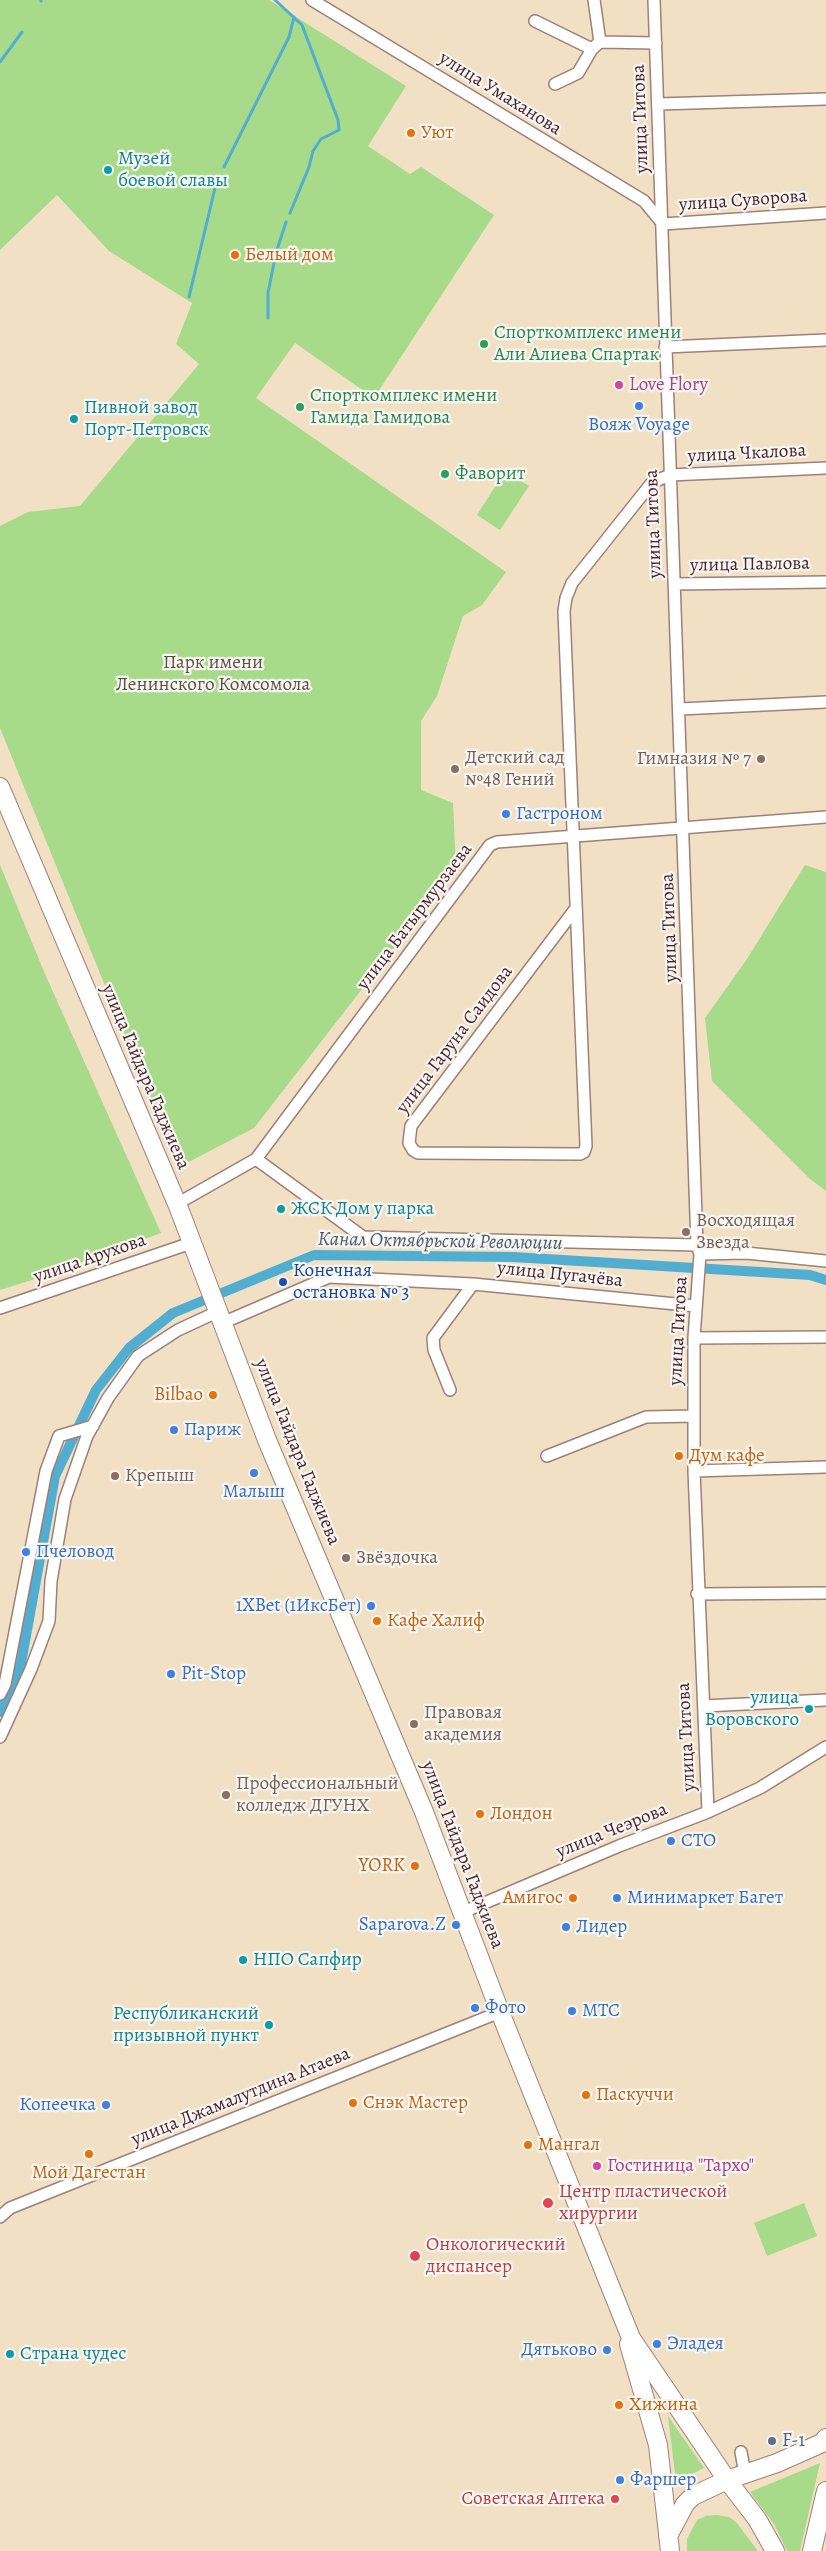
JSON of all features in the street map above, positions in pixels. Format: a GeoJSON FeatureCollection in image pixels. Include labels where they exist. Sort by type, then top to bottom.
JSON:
{"type":"FeatureCollection","features":[{"type":"Feature","properties":{"kind":"main road","name":"улица Гайдара Гаджиева"},"geometry":{"type":"LineString","coordinates":[[0,787],[176,1205],[267,1440],[375,1692],[628,2340],[658,2445],[668,2546]]}},
{"type":"Feature","properties":{"kind":"main road","name":"улица Гайдара Гаджиева"},"geometry":{"type":"LineString","coordinates":[[0,792],[176,1205]]}},
{"type":"Feature","properties":{"kind":"main road","name":"улица Гайдара Гаджиева"},"geometry":{"type":"LineString","coordinates":[[499,2013],[631,2338],[728,2480],[757,2519],[775,2551]]}},
{"type":"Feature","properties":{"kind":"main road"},"geometry":{"type":"LineString","coordinates":[[668,2546],[685,2504],[693,2496],[728,2480],[777,2463],[822,2443],[826,2438]]}},
{"type":"Feature","properties":{"kind":"main road"},"geometry":{"type":"LineString","coordinates":[[812,2551],[822,2529],[826,2491]]}},
{"type":"Feature","properties":{"kind":"street","name":"улица Умаханова"},"geometry":{"type":"LineString","coordinates":[[312,0],[644,201],[663,224]]}},
{"type":"Feature","properties":{"kind":"street"},"geometry":{"type":"LineString","coordinates":[[555,84],[569,79],[578,73],[596,46],[594,0]]}},
{"type":"Feature","properties":{"kind":"street","name":"улица Титова"},"geometry":{"type":"LineString","coordinates":[[654,0],[663,224],[665,347],[699,1249],[699,1277],[694,1338],[694,1470],[697,1594],[708,1812]]}},
{"type":"Feature","properties":{"kind":"street"},"geometry":{"type":"LineString","coordinates":[[535,21],[596,46]]}},
{"type":"Feature","properties":{"kind":"street","name":"улица Титова"},"geometry":{"type":"LineString","coordinates":[[596,46],[656,42]]}},
{"type":"Feature","properties":{"kind":"street"},"geometry":{"type":"LineString","coordinates":[[658,104],[826,99]]}},
{"type":"Feature","properties":{"kind":"street","name":"улица Суворова"},"geometry":{"type":"LineString","coordinates":[[663,224],[826,213]]}},
{"type":"Feature","properties":{"kind":"street"},"geometry":{"type":"LineString","coordinates":[[665,347],[826,340]]}},
{"type":"Feature","properties":{"kind":"street","name":"улица Чкалова"},"geometry":{"type":"LineString","coordinates":[[670,475],[826,468]]}},
{"type":"Feature","properties":{"kind":"street","name":"улица Гаруна Саидова"},"geometry":{"type":"LineString","coordinates":[[576,908],[411,1126],[409,1143],[412,1150],[418,1153],[580,1154],[584,1152],[586,1146],[564,611],[566,598],[572,584],[650,485],[670,475]]}},
{"type":"Feature","properties":{"kind":"street","name":"улица Павлова"},"geometry":{"type":"LineString","coordinates":[[674,584],[826,582]]}},
{"type":"Feature","properties":{"kind":"street"},"geometry":{"type":"LineString","coordinates":[[680,709],[826,702]]}},
{"type":"Feature","properties":{"kind":"street","name":"улица Батырмурзаева"},"geometry":{"type":"LineString","coordinates":[[176,1205],[256,1160],[490,846],[497,842],[826,819]]}},
{"type":"Feature","properties":{"kind":"street"},"geometry":{"type":"LineString","coordinates":[[256,1160],[363,1238],[699,1249],[826,1261]]}},
{"type":"Feature","properties":{"kind":"street","name":"улица Арухова"},"geometry":{"type":"LineString","coordinates":[[0,1308],[190,1243]]}},
{"type":"Feature","properties":{"kind":"street","name":"улица Пугачёва"},"geometry":{"type":"LineString","coordinates":[[0,1737],[20,1695],[49,1621],[51,1581],[65,1499],[87,1436],[108,1398],[138,1356],[178,1330],[219,1318],[329,1277],[473,1284],[696,1306]]}},
{"type":"Feature","properties":{"kind":"street"},"geometry":{"type":"LineString","coordinates":[[450,1390],[434,1350],[433,1338],[473,1284]]}},
{"type":"Feature","properties":{"kind":"street"},"geometry":{"type":"LineString","coordinates":[[694,1338],[826,1336]]}},
{"type":"Feature","properties":{"kind":"street"},"geometry":{"type":"LineString","coordinates":[[547,1456],[646,1417],[694,1416]]}},
{"type":"Feature","properties":{"kind":"street"},"geometry":{"type":"LineString","coordinates":[[0,1694],[5,1684],[46,1471],[59,1436],[92,1426]]}},
{"type":"Feature","properties":{"kind":"street"},"geometry":{"type":"LineString","coordinates":[[694,1470],[826,1468]]}},
{"type":"Feature","properties":{"kind":"street"},"geometry":{"type":"LineString","coordinates":[[697,1594],[826,1593]]}},
{"type":"Feature","properties":{"kind":"street"},"geometry":{"type":"LineString","coordinates":[[704,1706],[826,1700]]}},
{"type":"Feature","properties":{"kind":"street","name":"улица Чеэрова"},"geometry":{"type":"LineString","coordinates":[[462,1913],[619,1846],[708,1812],[760,1788],[826,1747]]}},
{"type":"Feature","properties":{"kind":"street","name":"улица Джамалутдина Атаева"},"geometry":{"type":"LineString","coordinates":[[0,2217],[10,2208],[499,2013]]}},
{"type":"Feature","properties":{"kind":"street"},"geometry":{"type":"LineString","coordinates":[[741,2452],[745,2474]]}},
{"type":"Feature","properties":{"kind":"green space","name":"Парк имени Ленинского Комсомола"},"geometry":{"type":"Polygon","coordinates":[[[0,0],[269,0],[406,86],[368,146],[410,174],[421,167],[494,215],[374,398],[295,343],[256,398],[506,572],[482,605],[463,616],[437,696],[421,721],[421,790],[453,803],[456,868],[254,1128],[179,1167],[0,728],[0,526],[28,512],[80,506],[199,364],[176,344],[192,303],[109,251],[57,195],[0,250],[0,0]]]}},
{"type":"Feature","properties":{"kind":"green space"},"geometry":{"type":"Polygon","coordinates":[[[505,471],[529,486],[500,530],[477,515],[505,471]]]}},
{"type":"Feature","properties":{"kind":"green space"},"geometry":{"type":"Polygon","coordinates":[[[0,865],[45,974],[161,1233],[0,1290],[0,865]]]}},
{"type":"Feature","properties":{"kind":"green space"},"geometry":{"type":"Polygon","coordinates":[[[805,865],[826,872],[826,1191],[809,1178],[712,1081],[705,1018],[747,959],[805,865]]]}},
{"type":"Feature","properties":{"kind":"green space"},"geometry":{"type":"Polygon","coordinates":[[[804,2203],[817,2236],[767,2256],[754,2223],[804,2203]]]}},
{"type":"Feature","properties":{"kind":"green space"},"geometry":{"type":"Polygon","coordinates":[[[668,2416],[704,2468],[676,2482],[668,2416]]]}},
{"type":"Feature","properties":{"kind":"green space"},"geometry":{"type":"Polygon","coordinates":[[[820,2463],[800,2551],[787,2551],[774,2524],[750,2492],[820,2463]]]}},
{"type":"Feature","properties":{"kind":"green space"},"geometry":{"type":"Polygon","coordinates":[[[706,2516],[729,2517],[736,2522],[758,2551],[687,2551],[687,2539],[697,2520],[706,2516]]]}},
{"type":"Feature","properties":{"kind":"waterway"},"geometry":{"type":"LineString","coordinates":[[275,0],[302,25],[338,120],[339,130],[321,139],[313,151],[309,167],[290,213]]}},
{"type":"Feature","properties":{"kind":"waterway"},"geometry":{"type":"LineString","coordinates":[[224,167],[289,37],[294,17]]}},
{"type":"Feature","properties":{"kind":"waterway"},"geometry":{"type":"LineString","coordinates":[[0,62],[22,32]]}},
{"type":"Feature","properties":{"kind":"waterway"},"geometry":{"type":"LineString","coordinates":[[189,297],[216,184]]}},
{"type":"Feature","properties":{"kind":"waterway"},"geometry":{"type":"LineString","coordinates":[[268,318],[268,293],[276,253],[286,222]]}},
{"type":"Feature","properties":{"kind":"waterway","name":"Канал Октябрьской Революции"},"geometry":{"type":"LineString","coordinates":[[0,1712],[21,1663],[55,1476],[96,1390],[129,1348],[173,1313],[314,1255],[513,1257],[810,1275],[826,1280]]}},
{"type":"Feature","properties":{"kind":"place","name":"Уют"},"geometry":{"type":"Point","coordinates":[411,133]}},
{"type":"Feature","properties":{"kind":"place","name":"Музей боевой славы"},"geometry":{"type":"Point","coordinates":[108,170]}},
{"type":"Feature","properties":{"kind":"place","name":"Белый дом"},"geometry":{"type":"Point","coordinates":[235,255]}},
{"type":"Feature","properties":{"kind":"place","name":"Спорткомплекс имени Али Алиева Спартак"},"geometry":{"type":"Point","coordinates":[484,344]}},
{"type":"Feature","properties":{"kind":"place","name":"Love Flory"},"geometry":{"type":"Point","coordinates":[619,385]}},
{"type":"Feature","properties":{"kind":"place","name":"Вояж Voyage"},"geometry":{"type":"Point","coordinates":[639,406]}},
{"type":"Feature","properties":{"kind":"place","name":"Спорткомплекс имени Гамида Гамидова"},"geometry":{"type":"Point","coordinates":[300,407]}},
{"type":"Feature","properties":{"kind":"place","name":"Пивной завод Порт-Петровск"},"geometry":{"type":"Point","coordinates":[74,419]}},
{"type":"Feature","properties":{"kind":"place","name":"Фаворит"},"geometry":{"type":"Point","coordinates":[445,474]}},
{"type":"Feature","properties":{"kind":"place","name":"Гимназия № 7"},"geometry":{"type":"Point","coordinates":[761,759]}},
{"type":"Feature","properties":{"kind":"place","name":"Детский сад №48 Гений"},"geometry":{"type":"Point","coordinates":[455,769]}},
{"type":"Feature","properties":{"kind":"place","name":"Гастроном"},"geometry":{"type":"Point","coordinates":[506,814]}},
{"type":"Feature","properties":{"kind":"place","name":"ЖСК Дом у парка"},"geometry":{"type":"Point","coordinates":[281,1209]}},
{"type":"Feature","properties":{"kind":"place","name":"Восходящая Звезда"},"geometry":{"type":"Point","coordinates":[686,1232]}},
{"type":"Feature","properties":{"kind":"place","name":"Конечная остановка № 3"},"geometry":{"type":"Point","coordinates":[283,1282]}},
{"type":"Feature","properties":{"kind":"place","name":"Bilbao"},"geometry":{"type":"Point","coordinates":[213,1395]}},
{"type":"Feature","properties":{"kind":"place","name":"Париж"},"geometry":{"type":"Point","coordinates":[174,1430]}},
{"type":"Feature","properties":{"kind":"place","name":"Дум кафе"},"geometry":{"type":"Point","coordinates":[679,1456]}},
{"type":"Feature","properties":{"kind":"place","name":"Малыш"},"geometry":{"type":"Point","coordinates":[254,1473]}},
{"type":"Feature","properties":{"kind":"place","name":"Крепыш"},"geometry":{"type":"Point","coordinates":[115,1476]}},
{"type":"Feature","properties":{"kind":"place","name":"Пчеловод"},"geometry":{"type":"Point","coordinates":[26,1552]}},
{"type":"Feature","properties":{"kind":"place","name":"Звёздочка"},"geometry":{"type":"Point","coordinates":[346,1558]}},
{"type":"Feature","properties":{"kind":"place","name":"1XBet (1ИксБет)"},"geometry":{"type":"Point","coordinates":[371,1606]}},
{"type":"Feature","properties":{"kind":"place","name":"Кафе Халиф"},"geometry":{"type":"Point","coordinates":[377,1621]}},
{"type":"Feature","properties":{"kind":"place","name":"Pit-Stop"},"geometry":{"type":"Point","coordinates":[171,1674]}},
{"type":"Feature","properties":{"kind":"place","name":"улица Воровского"},"geometry":{"type":"Point","coordinates":[809,1709]}},
{"type":"Feature","properties":{"kind":"place","name":"Правовая академия"},"geometry":{"type":"Point","coordinates":[414,1724]}},
{"type":"Feature","properties":{"kind":"place","name":"Профессиональный колледж ДГУНХ"},"geometry":{"type":"Point","coordinates":[226,1795]}},
{"type":"Feature","properties":{"kind":"place","name":"Лондон"},"geometry":{"type":"Point","coordinates":[480,1814]}},
{"type":"Feature","properties":{"kind":"place","name":"СТО"},"geometry":{"type":"Point","coordinates":[671,1841]}},
{"type":"Feature","properties":{"kind":"place","name":"YORK"},"geometry":{"type":"Point","coordinates":[415,1866]}},
{"type":"Feature","properties":{"kind":"place","name":"Амигос"},"geometry":{"type":"Point","coordinates":[573,1898]}},
{"type":"Feature","properties":{"kind":"place","name":"Минимаркет Багет"},"geometry":{"type":"Point","coordinates":[617,1898]}},
{"type":"Feature","properties":{"kind":"place","name":"Saparova.Z"},"geometry":{"type":"Point","coordinates":[456,1925]}},
{"type":"Feature","properties":{"kind":"place","name":"Лидер"},"geometry":{"type":"Point","coordinates":[566,1927]}},
{"type":"Feature","properties":{"kind":"place","name":"НПО Сапфир"},"geometry":{"type":"Point","coordinates":[243,1960]}},
{"type":"Feature","properties":{"kind":"place","name":"Фото"},"geometry":{"type":"Point","coordinates":[475,2008]}},
{"type":"Feature","properties":{"kind":"place","name":"МТС"},"geometry":{"type":"Point","coordinates":[572,2011]}},
{"type":"Feature","properties":{"kind":"place","name":"Республиканский призывной пункт"},"geometry":{"type":"Point","coordinates":[269,2025]}},
{"type":"Feature","properties":{"kind":"place","name":"Паскуччи"},"geometry":{"type":"Point","coordinates":[586,2095]}},
{"type":"Feature","properties":{"kind":"place","name":"Снэк Мастер"},"geometry":{"type":"Point","coordinates":[353,2103]}},
{"type":"Feature","properties":{"kind":"place","name":"Копеечка"},"geometry":{"type":"Point","coordinates":[106,2105]}},
{"type":"Feature","properties":{"kind":"place","name":"Мангал"},"geometry":{"type":"Point","coordinates":[528,2145]}},
{"type":"Feature","properties":{"kind":"place","name":"Мой Дагестан"},"geometry":{"type":"Point","coordinates":[89,2154]}},
{"type":"Feature","properties":{"kind":"place","name":"Гостиница \"Тархо\""},"geometry":{"type":"Point","coordinates":[597,2166]}},
{"type":"Feature","properties":{"kind":"place","name":"Центр пластической хирургии"},"geometry":{"type":"Point","coordinates":[548,2203]}},
{"type":"Feature","properties":{"kind":"place","name":"Онкологический диспансер"},"geometry":{"type":"Point","coordinates":[415,2256]}},
{"type":"Feature","properties":{"kind":"place","name":"Эладея"},"geometry":{"type":"Point","coordinates":[657,2344]}},
{"type":"Feature","properties":{"kind":"place","name":"Дятьково"},"geometry":{"type":"Point","coordinates":[607,2350]}},
{"type":"Feature","properties":{"kind":"place","name":"Страна чудес"},"geometry":{"type":"Point","coordinates":[10,2354]}},
{"type":"Feature","properties":{"kind":"place","name":"Хижина"},"geometry":{"type":"Point","coordinates":[619,2405]}},
{"type":"Feature","properties":{"kind":"place","name":"F-1"},"geometry":{"type":"Point","coordinates":[772,2441]}},
{"type":"Feature","properties":{"kind":"place","name":"Фаршер"},"geometry":{"type":"Point","coordinates":[620,2480]}},
{"type":"Feature","properties":{"kind":"place","name":"Советская Аптека"},"geometry":{"type":"Point","coordinates":[615,2499]}}]}
